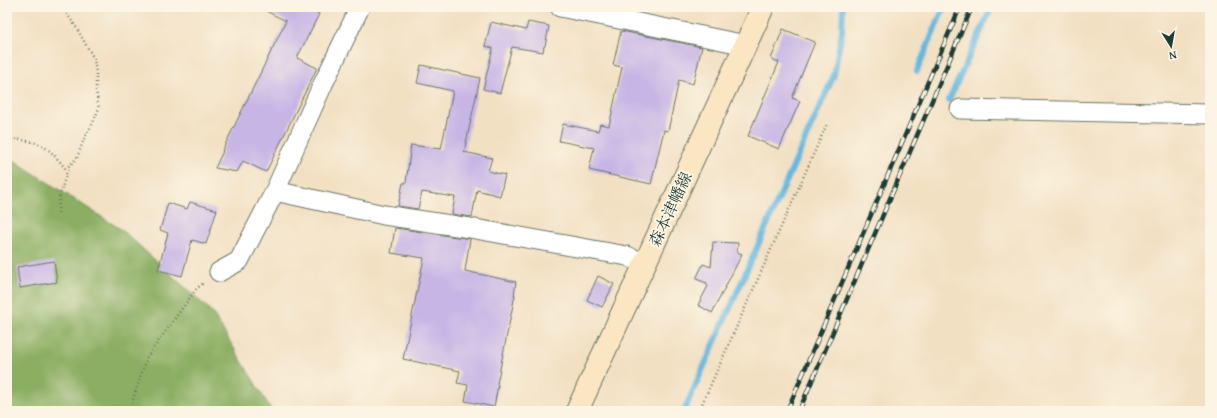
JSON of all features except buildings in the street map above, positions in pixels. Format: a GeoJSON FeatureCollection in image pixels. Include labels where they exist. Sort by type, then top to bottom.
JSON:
{"type":"FeatureCollection","features":[{"type":"Feature","properties":{"kind":"main road","name":"森本津幡線"},"geometry":{"type":"LineString","coordinates":[[577,411],[763,7]]}},
{"type":"Feature","properties":{"kind":"street"},"geometry":{"type":"LineString","coordinates":[[219,272],[239,261],[275,191],[323,84],[360,7]]}},
{"type":"Feature","properties":{"kind":"street"},"geometry":{"type":"LineString","coordinates":[[560,7],[746,46]]}},
{"type":"Feature","properties":{"kind":"street"},"geometry":{"type":"LineString","coordinates":[[960,109],[1210,114]]}},
{"type":"Feature","properties":{"kind":"street"},"geometry":{"type":"LineString","coordinates":[[275,191],[384,215],[470,228],[627,256],[645,264]]}},
{"type":"Feature","properties":{"kind":"path"},"geometry":{"type":"LineString","coordinates":[[58,213],[59,198],[69,166],[77,158],[84,139],[99,108],[94,59],[62,7]]}},
{"type":"Feature","properties":{"kind":"path"},"geometry":{"type":"LineString","coordinates":[[699,411],[827,124]]}},
{"type":"Feature","properties":{"kind":"path"},"geometry":{"type":"LineString","coordinates":[[7,138],[28,140],[38,144],[53,153],[67,172]]}},
{"type":"Feature","properties":{"kind":"path"},"geometry":{"type":"LineString","coordinates":[[129,411],[147,357],[197,288],[219,272]]}},
{"type":"Feature","properties":{"kind":"green space"},"geometry":{"type":"Polygon","coordinates":[[[7,156],[122,230],[212,312],[272,411],[7,411],[7,156]]]}},
{"type":"Feature","properties":{"kind":"waterway"},"geometry":{"type":"LineString","coordinates":[[684,411],[834,75],[842,31],[843,7]]}},
{"type":"Feature","properties":{"kind":"waterway"},"geometry":{"type":"LineString","coordinates":[[917,71],[944,7]]}},
{"type":"Feature","properties":{"kind":"waterway"},"geometry":{"type":"LineString","coordinates":[[949,100],[992,7]]}},
{"type":"Feature","properties":{"kind":"railway"},"geometry":{"type":"LineString","coordinates":[[787,411],[960,7]]}},
{"type":"Feature","properties":{"kind":"railway"},"geometry":{"type":"LineString","coordinates":[[799,411],[972,7]]}}]}
